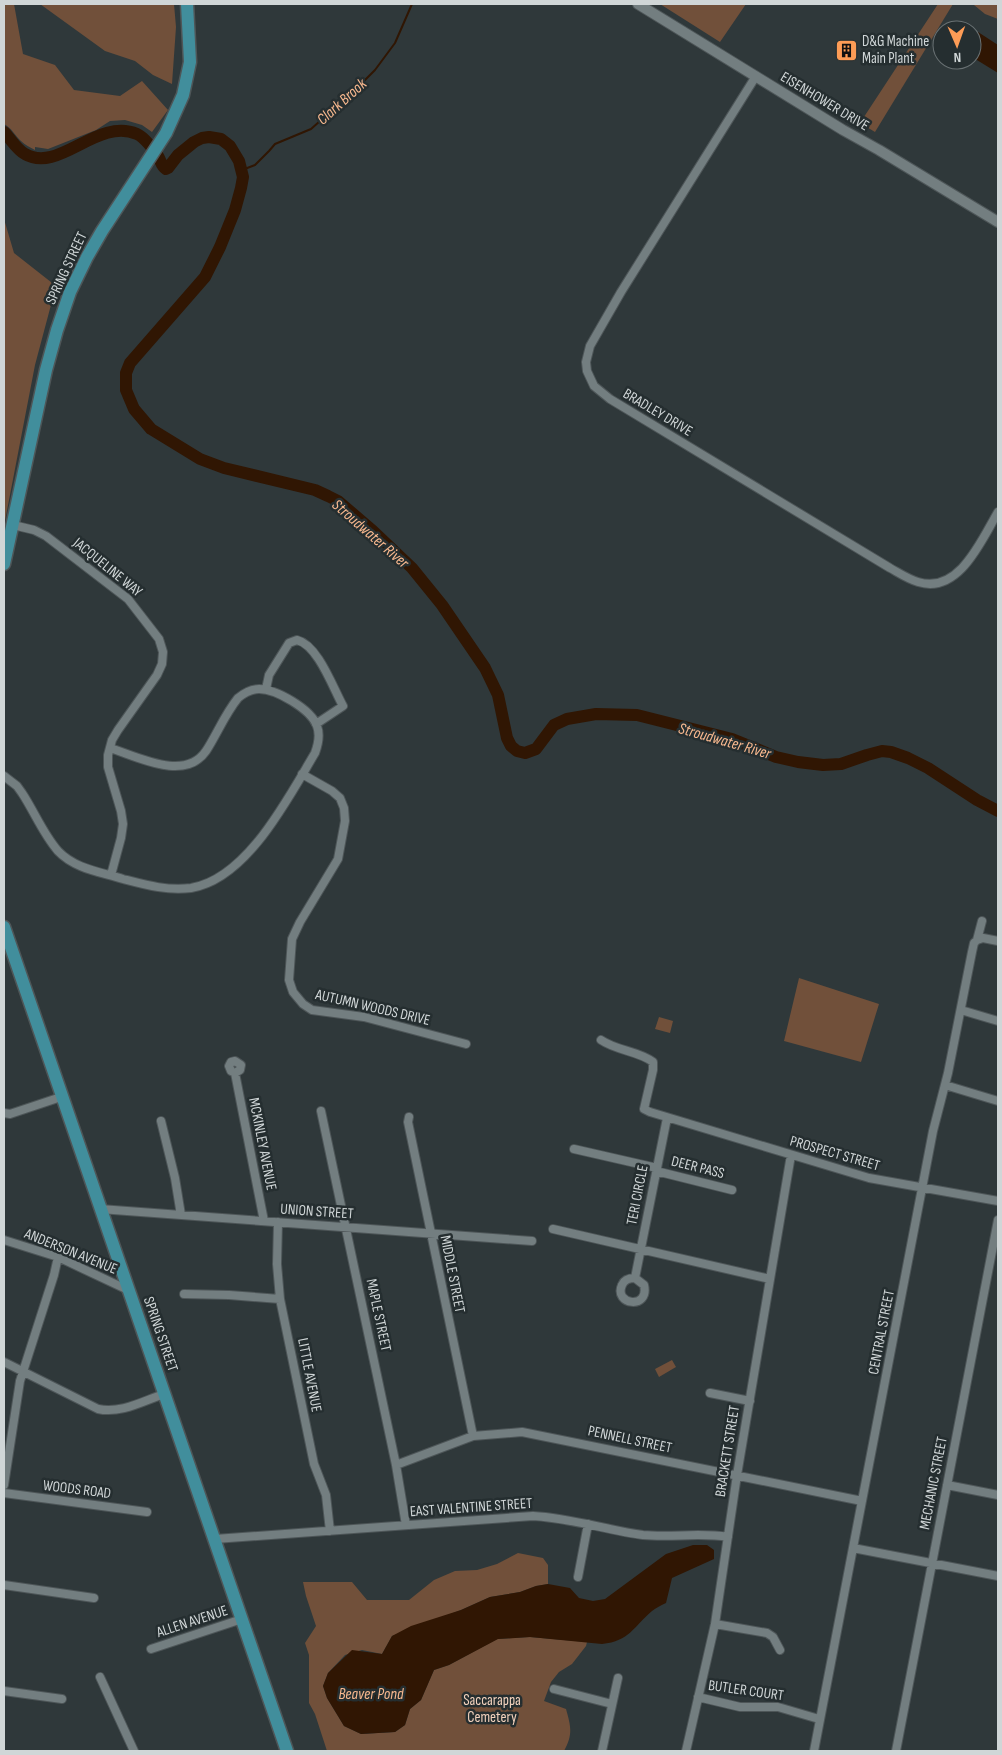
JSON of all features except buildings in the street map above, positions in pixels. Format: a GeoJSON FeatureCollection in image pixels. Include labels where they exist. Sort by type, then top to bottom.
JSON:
{"type":"FeatureCollection","features":[{"type":"Feature","properties":{"kind":"main road","name":"SPRING STREET"},"geometry":{"type":"LineString","coordinates":[[4,564],[46,370],[70,292],[102,231],[175,117],[183,95],[190,62],[187,4]]}},
{"type":"Feature","properties":{"kind":"main road","name":"SPRING STREET"},"geometry":{"type":"LineString","coordinates":[[4,927],[287,1751]]}},
{"type":"Feature","properties":{"kind":"street","name":"EISENHOWER DRIVE"},"geometry":{"type":"LineString","coordinates":[[638,4],[843,130],[998,222]]}},
{"type":"Feature","properties":{"kind":"street","name":"BRADLEY DRIVE"},"geometry":{"type":"LineString","coordinates":[[756,76],[626,284],[590,346],[586,362],[590,379],[599,391],[610,399],[872,557],[917,582],[928,584],[940,582],[959,572],[973,555],[998,512]]}},
{"type":"Feature","properties":{"kind":"street","name":"JACQUELINE WAY"},"geometry":{"type":"LineString","coordinates":[[13,524],[34,530],[46,536],[122,594],[144,618],[159,639],[163,652],[160,670],[118,730],[110,748],[108,767],[123,824],[111,875]]}},
{"type":"Feature","properties":{"kind":"street"},"geometry":{"type":"LineString","coordinates":[[266,689],[269,674],[289,643],[298,640],[308,645],[316,654],[343,706],[316,724]]}},
{"type":"Feature","properties":{"kind":"street"},"geometry":{"type":"LineString","coordinates":[[4,776],[22,793],[51,841],[62,854],[80,866],[151,886],[175,889],[199,886],[215,880],[235,867],[266,832],[317,748],[318,736],[316,724],[303,709],[280,694],[266,689],[254,689],[238,698],[205,752],[197,760],[187,765],[163,765],[110,748]]}},
{"type":"Feature","properties":{"kind":"street","name":"AUTUMN WOODS DRIVE"},"geometry":{"type":"LineString","coordinates":[[302,774],[332,791],[340,798],[345,815],[343,839],[338,859],[300,922],[292,939],[289,980],[293,992],[303,1004],[312,1010],[364,1016],[466,1044]]}},
{"type":"Feature","properties":{"kind":"street","name":"CENTRAL STREET"},"geometry":{"type":"LineString","coordinates":[[814,1751],[934,1131],[974,944],[977,940],[982,921]]}},
{"type":"Feature","properties":{"kind":"street"},"geometry":{"type":"LineString","coordinates":[[977,940],[983,938],[998,941]]}},
{"type":"Feature","properties":{"kind":"street"},"geometry":{"type":"LineString","coordinates":[[961,1010],[998,1021]]}},
{"type":"Feature","properties":{"kind":"street","name":"PROSPECT STREET"},"geometry":{"type":"LineString","coordinates":[[601,1040],[612,1047],[648,1058],[653,1062],[653,1070],[644,1109],[667,1118],[869,1178],[998,1201]]}},
{"type":"Feature","properties":{"kind":"street","name":"MCKINLEY AVENUE"},"geometry":{"type":"LineString","coordinates":[[235,1073],[264,1221]]}},
{"type":"Feature","properties":{"kind":"street"},"geometry":{"type":"LineString","coordinates":[[944,1085],[998,1100]]}},
{"type":"Feature","properties":{"kind":"street"},"geometry":{"type":"LineString","coordinates":[[4,1113],[10,1114],[61,1097]]}},
{"type":"Feature","properties":{"kind":"street","name":"MAPLE STREET"},"geometry":{"type":"LineString","coordinates":[[321,1112],[396,1465],[406,1525]]}},
{"type":"Feature","properties":{"kind":"street","name":"MIDDLE STREET"},"geometry":{"type":"LineString","coordinates":[[409,1117],[408,1122],[430,1233],[473,1436]]}},
{"type":"Feature","properties":{"kind":"street","name":"TERI CIRCLE"},"geometry":{"type":"LineString","coordinates":[[635,1278],[667,1118]]}},
{"type":"Feature","properties":{"kind":"street"},"geometry":{"type":"LineString","coordinates":[[161,1120],[175,1178],[181,1215]]}},
{"type":"Feature","properties":{"kind":"street","name":"DEER PASS"},"geometry":{"type":"LineString","coordinates":[[574,1149],[732,1190]]}},
{"type":"Feature","properties":{"kind":"street","name":"BRACKETT STREET"},"geometry":{"type":"LineString","coordinates":[[686,1751],[715,1624],[737,1474],[791,1155]]}},
{"type":"Feature","properties":{"kind":"street","name":"UNION STREET"},"geometry":{"type":"LineString","coordinates":[[100,1210],[532,1241]]}},
{"type":"Feature","properties":{"kind":"street","name":"MECHANIC STREET"},"geometry":{"type":"LineString","coordinates":[[896,1751],[998,1220]]}},
{"type":"Feature","properties":{"kind":"street","name":"LITTLE AVENUE"},"geometry":{"type":"LineString","coordinates":[[278,1222],[277,1264],[280,1299],[314,1464],[326,1495],[330,1531]]}},
{"type":"Feature","properties":{"kind":"street"},"geometry":{"type":"LineString","coordinates":[[553,1229],[770,1279]]}},
{"type":"Feature","properties":{"kind":"street","name":"ANDERSON AVENUE"},"geometry":{"type":"LineString","coordinates":[[4,1240],[58,1258],[128,1290]]}},
{"type":"Feature","properties":{"kind":"street"},"geometry":{"type":"LineString","coordinates":[[4,1485],[17,1392],[58,1258]]}},
{"type":"Feature","properties":{"kind":"street"},"geometry":{"type":"LineString","coordinates":[[184,1294],[280,1299]]}},
{"type":"Feature","properties":{"kind":"street"},"geometry":{"type":"LineString","coordinates":[[4,1362],[98,1409],[117,1410],[164,1394]]}},
{"type":"Feature","properties":{"kind":"street"},"geometry":{"type":"LineString","coordinates":[[710,1393],[750,1401]]}},
{"type":"Feature","properties":{"kind":"street","name":"PENNELL STREET"},"geometry":{"type":"LineString","coordinates":[[396,1465],[473,1436],[510,1432],[534,1433],[862,1501]]}},
{"type":"Feature","properties":{"kind":"street"},"geometry":{"type":"LineString","coordinates":[[947,1485],[998,1495]]}},
{"type":"Feature","properties":{"kind":"street","name":"WOODS ROAD"},"geometry":{"type":"LineString","coordinates":[[4,1493],[146,1512]]}},
{"type":"Feature","properties":{"kind":"street","name":"EAST VALENTINE STREET"},"geometry":{"type":"LineString","coordinates":[[214,1539],[533,1516],[552,1517],[653,1536],[695,1534],[728,1538]]}},
{"type":"Feature","properties":{"kind":"street"},"geometry":{"type":"LineString","coordinates":[[578,1577],[588,1524]]}},
{"type":"Feature","properties":{"kind":"street"},"geometry":{"type":"LineString","coordinates":[[853,1548],[998,1576]]}},
{"type":"Feature","properties":{"kind":"street"},"geometry":{"type":"LineString","coordinates":[[4,1585],[94,1598]]}},
{"type":"Feature","properties":{"kind":"street","name":"ALLEN AVENUE"},"geometry":{"type":"LineString","coordinates":[[151,1649],[242,1619]]}},
{"type":"Feature","properties":{"kind":"street"},"geometry":{"type":"LineString","coordinates":[[715,1624],[767,1633],[773,1637],[780,1650]]}},
{"type":"Feature","properties":{"kind":"street"},"geometry":{"type":"LineString","coordinates":[[100,1677],[134,1751]]}},
{"type":"Feature","properties":{"kind":"street"},"geometry":{"type":"LineString","coordinates":[[602,1751],[618,1678]]}},
{"type":"Feature","properties":{"kind":"street"},"geometry":{"type":"LineString","coordinates":[[554,1689],[612,1704]]}},
{"type":"Feature","properties":{"kind":"street"},"geometry":{"type":"LineString","coordinates":[[4,1691],[62,1699]]}},
{"type":"Feature","properties":{"kind":"street","name":"BUTLER COURT"},"geometry":{"type":"LineString","coordinates":[[698,1697],[740,1706],[778,1707],[819,1719]]}},
{"type":"Feature","properties":{"kind":"green space"},"geometry":{"type":"Polygon","coordinates":[[[4,4],[14,4],[23,54],[55,65],[74,90],[120,96],[142,81],[168,110],[152,132],[142,125],[125,120],[110,121],[96,130],[48,149],[35,147],[35,150],[19,139],[4,124],[4,4]]]}},
{"type":"Feature","properties":{"kind":"green space"},"geometry":{"type":"Polygon","coordinates":[[[40,4],[174,4],[176,27],[172,84],[153,75],[135,61],[105,51],[40,4]]]}},
{"type":"Feature","properties":{"kind":"green space"},"geometry":{"type":"Polygon","coordinates":[[[660,4],[746,4],[720,42],[660,4]]]}},
{"type":"Feature","properties":{"kind":"green space"},"geometry":{"type":"Polygon","coordinates":[[[938,4],[953,4],[943,20],[932,20],[932,38],[875,132],[860,123],[938,4]]]}},
{"type":"Feature","properties":{"kind":"green space"},"geometry":{"type":"Polygon","coordinates":[[[975,4],[998,4],[998,19],[985,14],[975,4]]]}},
{"type":"Feature","properties":{"kind":"green space"},"geometry":{"type":"Polygon","coordinates":[[[4,219],[14,253],[56,286],[35,365],[4,526],[4,219]]]}},
{"type":"Feature","properties":{"kind":"green space"},"geometry":{"type":"Polygon","coordinates":[[[799,978],[879,1004],[861,1062],[784,1041],[799,978]]]}},
{"type":"Feature","properties":{"kind":"green space"},"geometry":{"type":"Polygon","coordinates":[[[659,1017],[673,1021],[670,1033],[655,1029],[659,1017]]]}},
{"type":"Feature","properties":{"kind":"green space"},"geometry":{"type":"Polygon","coordinates":[[[672,1360],[676,1367],[659,1377],[655,1369],[672,1360]]]}},
{"type":"Feature","properties":{"kind":"green space","name":"Saccarappa Cemetery"},"geometry":{"type":"Polygon","coordinates":[[[518,1553],[543,1558],[548,1565],[548,1584],[520,1592],[490,1597],[392,1636],[382,1654],[362,1650],[345,1655],[328,1673],[323,1686],[327,1698],[344,1726],[361,1734],[395,1732],[405,1725],[410,1709],[421,1700],[434,1670],[449,1665],[497,1639],[530,1637],[587,1642],[572,1664],[559,1672],[551,1682],[544,1701],[566,1709],[570,1730],[569,1740],[564,1751],[327,1751],[315,1714],[309,1703],[309,1655],[305,1643],[316,1626],[303,1582],[352,1582],[367,1600],[409,1600],[434,1580],[455,1571],[477,1570],[497,1564],[518,1553]]]}},
{"type":"Feature","properties":{"kind":"water"},"geometry":{"type":"Polygon","coordinates":[[[982,35],[998,45],[998,73],[982,63],[982,35]]]}},
{"type":"Feature","properties":{"kind":"water","name":"Beaver Pond"},"geometry":{"type":"Polygon","coordinates":[[[693,1545],[707,1545],[714,1550],[714,1559],[672,1578],[666,1603],[652,1611],[619,1640],[602,1644],[530,1637],[498,1639],[449,1665],[434,1670],[421,1700],[410,1709],[405,1725],[395,1732],[361,1734],[344,1726],[327,1698],[323,1686],[328,1673],[352,1650],[382,1654],[392,1636],[411,1626],[461,1610],[490,1597],[520,1592],[536,1586],[548,1584],[570,1588],[579,1598],[593,1601],[605,1599],[666,1554],[693,1545]]]}},
{"type":"Feature","properties":{"kind":"waterway","name":"Clark Brook"},"geometry":{"type":"LineString","coordinates":[[242,170],[255,165],[275,144],[311,129],[356,89],[375,70],[395,43],[412,4]]}},
{"type":"Feature","properties":{"kind":"waterway","name":"Stroudwater River"},"geometry":{"type":"LineString","coordinates":[[4,132],[22,152],[38,158],[51,157],[65,152],[107,133],[122,131],[137,134],[151,147],[166,169],[178,155],[202,138],[221,139],[230,146],[239,161],[243,177],[235,210],[205,277],[130,363],[126,373],[126,390],[134,409],[151,429],[200,459],[224,468],[315,490],[338,501],[373,531],[412,568],[442,605],[485,668],[498,695],[507,738],[511,746],[517,751],[525,753],[536,749],[554,725],[567,719],[596,714],[637,715],[732,739],[776,757],[798,762],[823,765],[841,764],[882,751],[891,752],[928,768],[977,800],[998,811]]}},
{"type":"Feature","properties":{"kind":"place","name":"D&G Machine Main Plant"},"geometry":{"type":"Point","coordinates":[846,50]}}]}
